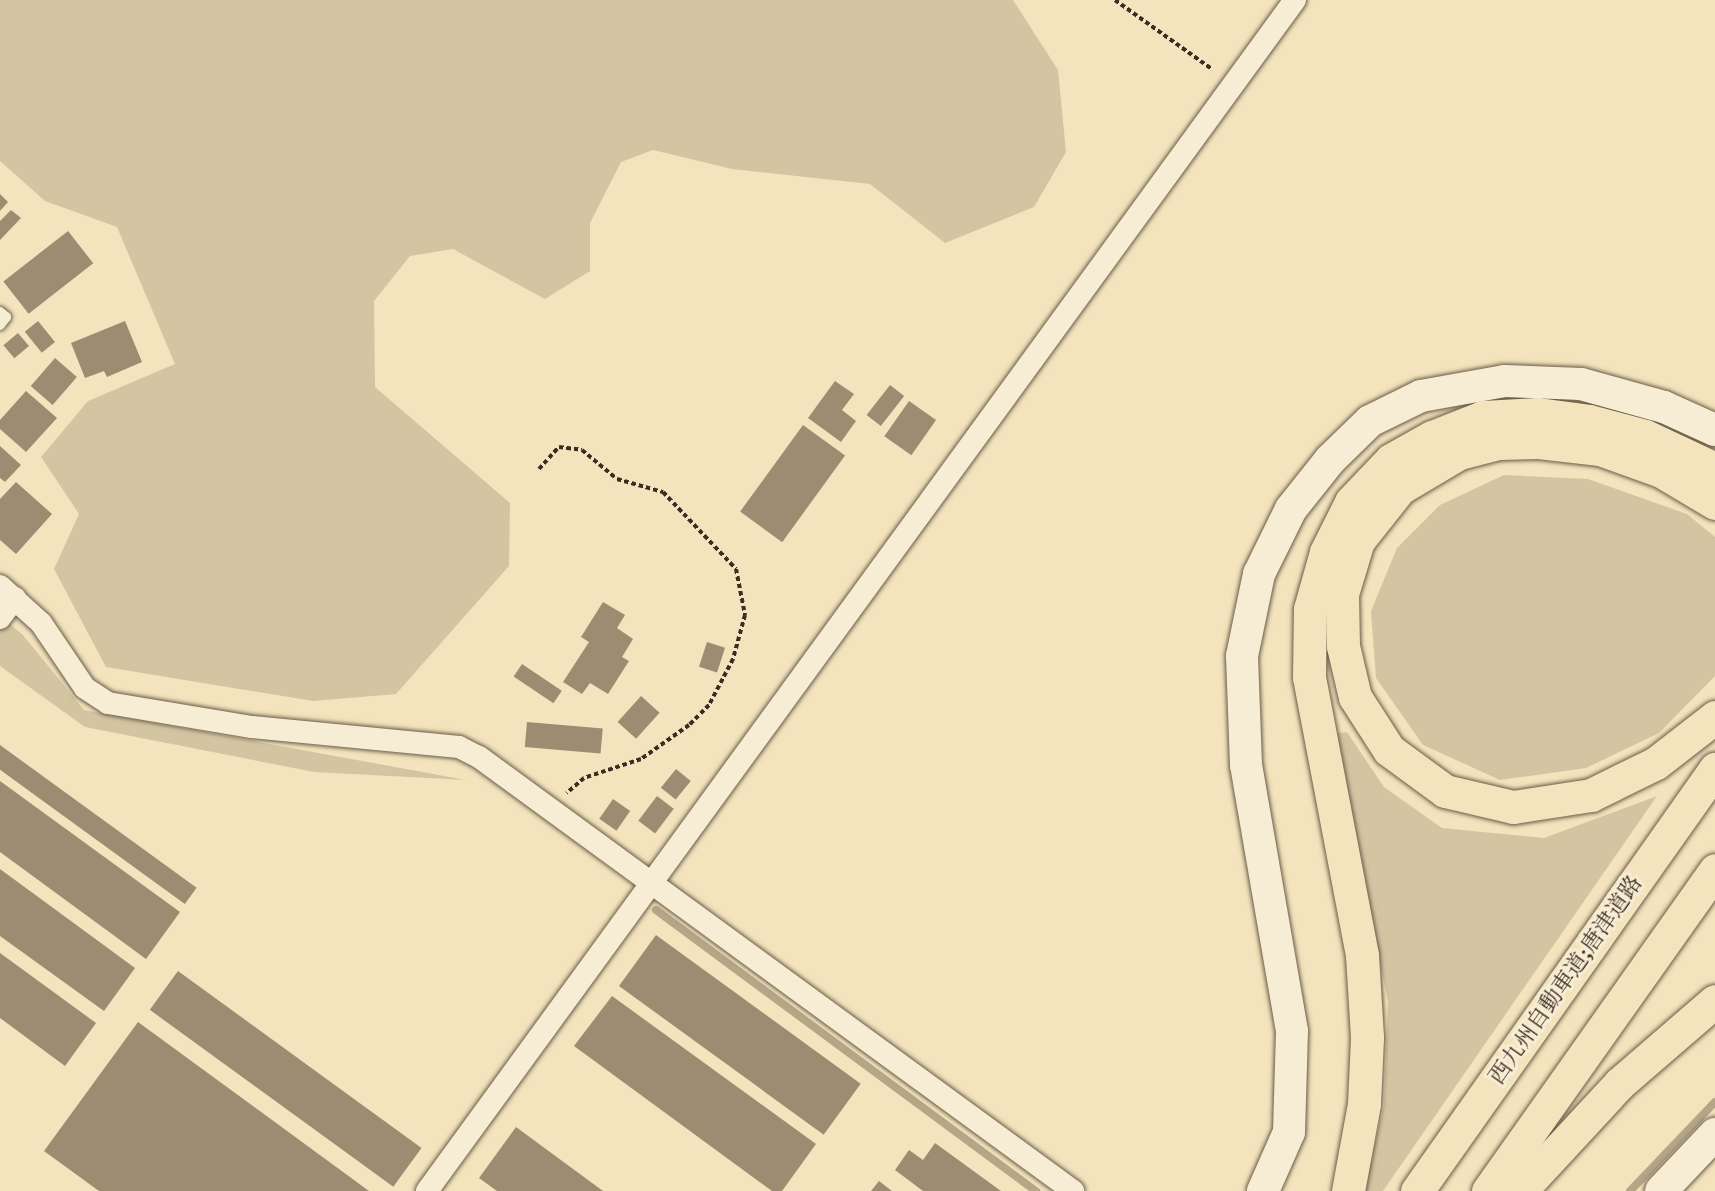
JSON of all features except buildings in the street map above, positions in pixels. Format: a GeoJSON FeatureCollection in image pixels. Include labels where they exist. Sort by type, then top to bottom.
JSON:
{"type":"FeatureCollection","features":[{"type":"Feature","properties":{"kind":"highway"},"geometry":{"type":"LineString","coordinates":[[1348,1191],[1364,1104],[1367,1037],[1362,954],[1309,677],[1310,609],[1326,552],[1351,502],[1391,460],[1432,437],[1483,417],[1538,414],[1589,421],[1645,436],[1715,469]]}},
{"type":"Feature","properties":{"kind":"highway"},"geometry":{"type":"LineString","coordinates":[[1715,503],[1661,471],[1600,449],[1538,442],[1498,443],[1459,453],[1400,489],[1358,541],[1342,594],[1343,646],[1355,697],[1389,750],[1445,791],[1513,807],[1591,795],[1656,763],[1715,717]]}},
{"type":"Feature","properties":{"kind":"highway","name":"西九州自動車道;唐津道路"},"geometry":{"type":"LineString","coordinates":[[1416,1191],[1715,769]]}},
{"type":"Feature","properties":{"kind":"highway"},"geometry":{"type":"LineString","coordinates":[[1488,1191],[1715,870]]}},
{"type":"Feature","properties":{"kind":"highway"},"geometry":{"type":"LineString","coordinates":[[1520,1191],[1620,1083],[1715,1001]]}},
{"type":"Feature","properties":{"kind":"street"},"geometry":{"type":"LineString","coordinates":[[427,1191],[1295,0]]}},
{"type":"Feature","properties":{"kind":"street"},"geometry":{"type":"LineString","coordinates":[[1263,1191],[1289,1132],[1292,1031],[1246,765],[1242,656],[1259,574],[1291,509],[1330,460],[1371,422],[1421,396],[1505,381],[1581,384],[1664,407],[1715,430]]}},
{"type":"Feature","properties":{"kind":"street"},"geometry":{"type":"LineString","coordinates":[[0,618],[7,592],[41,623],[85,688],[108,703],[252,727],[459,747],[479,757],[1073,1191]]}},
{"type":"Feature","properties":{"kind":"street"},"geometry":{"type":"LineString","coordinates":[[1661,1191],[1715,1134]]}},
{"type":"Feature","properties":{"kind":"lane"},"geometry":{"type":"LineString","coordinates":[[0,312],[6,317],[0,326]]}},
{"type":"Feature","properties":{"kind":"path"},"geometry":{"type":"LineString","coordinates":[[1115,0],[1233,85]]}},
{"type":"Feature","properties":{"kind":"path"},"geometry":{"type":"LineString","coordinates":[[539,469],[559,447],[582,450],[617,479],[663,492],[736,569],[745,615],[733,659],[709,705],[689,725],[641,759],[584,778],[551,808]]}},
{"type":"Feature","properties":{"kind":"shaded area"},"geometry":{"type":"Polygon","coordinates":[[[0,0],[1013,0],[1058,70],[1066,152],[1034,207],[945,243],[870,184],[732,169],[653,150],[621,162],[590,223],[590,271],[545,299],[453,249],[410,256],[374,301],[375,387],[510,503],[509,566],[396,694],[313,701],[106,667],[54,569],[79,514],[41,457],[88,401],[175,364],[117,227],[45,201],[0,161],[0,0]]]}},
{"type":"Feature","properties":{"kind":"shaded area"},"geometry":{"type":"Polygon","coordinates":[[[1504,475],[1588,479],[1687,514],[1715,537],[1715,676],[1659,733],[1586,768],[1500,780],[1423,745],[1376,678],[1371,611],[1397,548],[1440,505],[1504,475]]]}},
{"type":"Feature","properties":{"kind":"shaded area"},"geometry":{"type":"Polygon","coordinates":[[[0,616],[23,635],[84,710],[466,780],[314,772],[85,727],[0,666],[0,616]]]}},
{"type":"Feature","properties":{"kind":"shaded area"},"geometry":{"type":"Polygon","coordinates":[[[1347,732],[1384,787],[1442,828],[1544,838],[1657,796],[1383,1191],[1364,1191],[1384,1106],[1388,1001],[1332,734],[1347,732]]]}},
{"type":"Feature","properties":{"kind":"waterway"},"geometry":{"type":"LineString","coordinates":[[656,910],[1036,1191]]}},
{"type":"Feature","properties":{"kind":"waterway"},"geometry":{"type":"LineString","coordinates":[[1630,1191],[1715,1102]]}}]}
